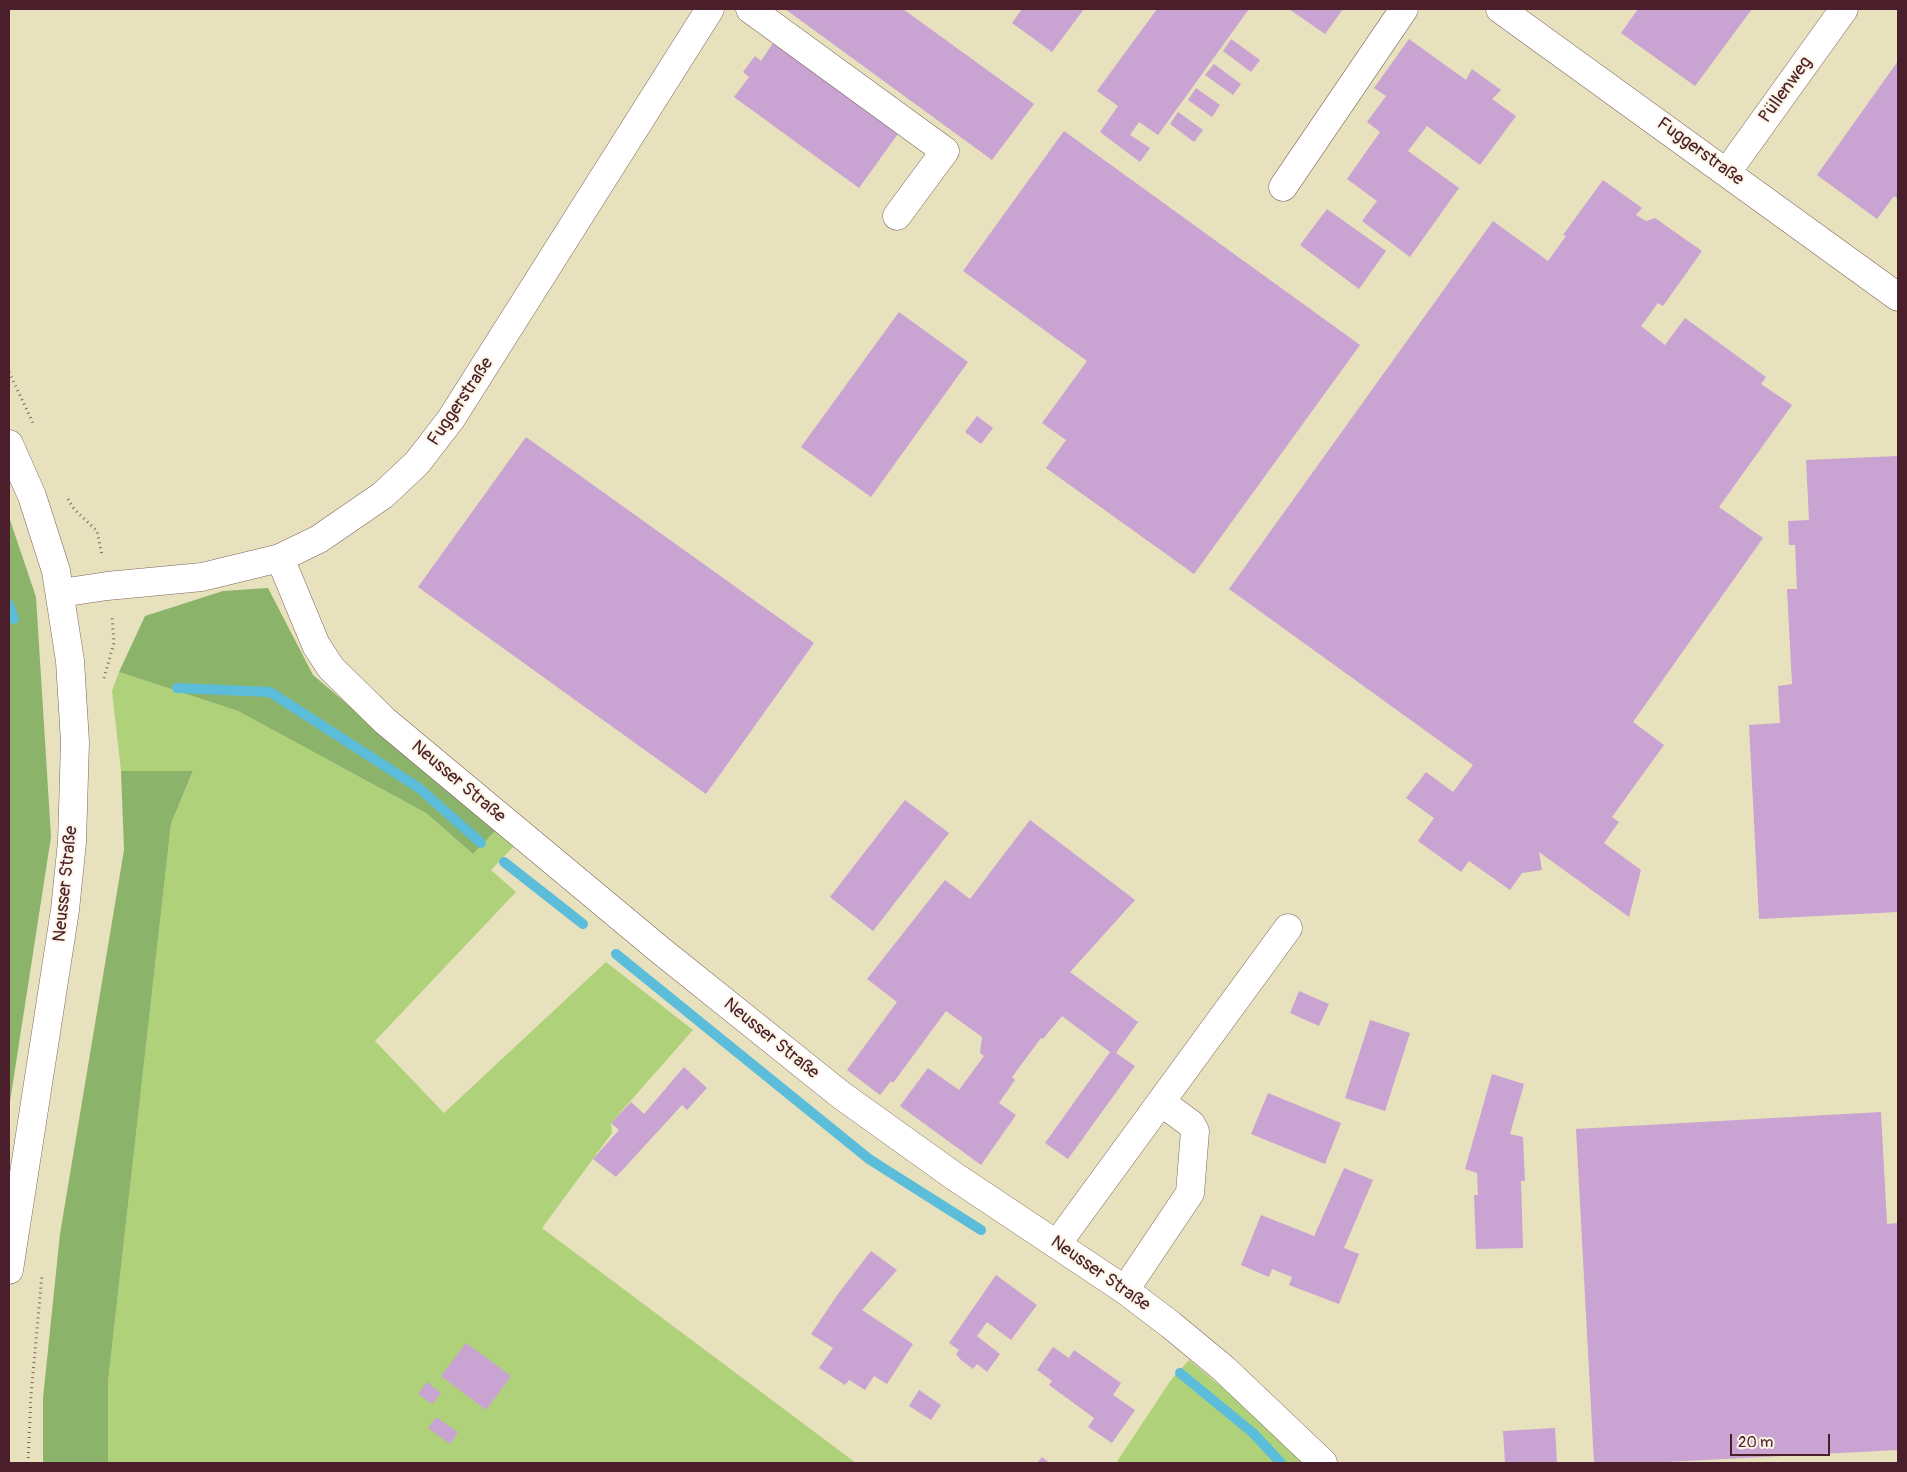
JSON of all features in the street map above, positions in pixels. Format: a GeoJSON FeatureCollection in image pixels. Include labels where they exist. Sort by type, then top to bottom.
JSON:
{"type":"FeatureCollection","features":[{"type":"Feature","properties":{"kind":"street","name":"Fuggerstraße"},"geometry":{"type":"LineString","coordinates":[[61,593],[107,586],[202,577],[280,558],[319,539],[356,516],[406,474],[429,449],[499,345],[710,9]]}},
{"type":"Feature","properties":{"kind":"street"},"geometry":{"type":"LineString","coordinates":[[750,9],[945,151],[897,216]]}},
{"type":"Feature","properties":{"kind":"street"},"geometry":{"type":"LineString","coordinates":[[1283,187],[1404,9]]}},
{"type":"Feature","properties":{"kind":"street","name":"Fuggerstraße"},"geometry":{"type":"LineString","coordinates":[[1500,9],[1898,297]]}},
{"type":"Feature","properties":{"kind":"street","name":"Püllenweg"},"geometry":{"type":"LineString","coordinates":[[1727,172],[1844,9]]}},
{"type":"Feature","properties":{"kind":"street","name":"Neusser Straße"},"geometry":{"type":"LineString","coordinates":[[9,444],[40,520],[61,593],[73,703],[74,794],[72,842],[56,975],[9,1270]]}},
{"type":"Feature","properties":{"kind":"street","name":"Neusser Straße"},"geometry":{"type":"LineString","coordinates":[[280,558],[316,645],[331,668],[385,721],[792,1057],[916,1150],[1125,1290],[1223,1368],[1322,1463]]}},
{"type":"Feature","properties":{"kind":"street"},"geometry":{"type":"LineString","coordinates":[[1057,1244],[1288,928]]}},
{"type":"Feature","properties":{"kind":"street"},"geometry":{"type":"LineString","coordinates":[[1125,1290],[1190,1193],[1195,1131],[1191,1124],[1161,1102]]}},
{"type":"Feature","properties":{"kind":"green space"},"geometry":{"type":"Polygon","coordinates":[[[9,517],[36,597],[51,837],[9,1108],[9,517]]]}},
{"type":"Feature","properties":{"kind":"green space"},"geometry":{"type":"Polygon","coordinates":[[[268,588],[313,675],[496,830],[473,854],[426,813],[238,711],[119,672],[145,616],[223,591],[268,588]]]}},
{"type":"Feature","properties":{"kind":"green space"},"geometry":{"type":"Polygon","coordinates":[[[119,672],[238,711],[426,813],[473,854],[496,830],[514,846],[491,870],[516,892],[375,1041],[444,1113],[606,962],[693,1030],[611,1123],[612,1133],[542,1228],[856,1463],[108,1463],[108,1382],[171,824],[193,772],[121,771],[112,691],[119,672]]]}},
{"type":"Feature","properties":{"kind":"green space"},"geometry":{"type":"Polygon","coordinates":[[[121,771],[193,771],[171,824],[108,1382],[108,1463],[43,1463],[43,1398],[60,1234],[124,850],[121,771]]]}},
{"type":"Feature","properties":{"kind":"green space"},"geometry":{"type":"Polygon","coordinates":[[[1189,1360],[1263,1421],[1305,1463],[1116,1463],[1171,1380],[1189,1360]]]}},
{"type":"Feature","properties":{"kind":"building"},"geometry":{"type":"Polygon","coordinates":[[[785,9],[903,9],[1034,104],[992,160],[785,9]]]}},
{"type":"Feature","properties":{"kind":"building"},"geometry":{"type":"Polygon","coordinates":[[[1022,9],[1084,9],[1052,52],[1012,23],[1022,9]]]}},
{"type":"Feature","properties":{"kind":"building"},"geometry":{"type":"Polygon","coordinates":[[[1157,9],[1249,9],[1158,135],[1139,122],[1130,135],[1150,148],[1140,162],[1100,132],[1118,106],[1097,91],[1157,9]]]}},
{"type":"Feature","properties":{"kind":"building"},"geometry":{"type":"Polygon","coordinates":[[[1289,9],[1343,9],[1325,34],[1289,9]]]}},
{"type":"Feature","properties":{"kind":"building"},"geometry":{"type":"Polygon","coordinates":[[[1638,9],[1752,9],[1695,86],[1621,33],[1638,9]]]}},
{"type":"Feature","properties":{"kind":"building"},"geometry":{"type":"Polygon","coordinates":[[[1231,39],[1260,60],[1251,72],[1223,51],[1231,39]]]}},
{"type":"Feature","properties":{"kind":"building"},"geometry":{"type":"Polygon","coordinates":[[[1409,39],[1466,80],[1472,69],[1501,90],[1492,99],[1516,116],[1480,165],[1427,126],[1408,151],[1459,188],[1410,257],[1362,221],[1377,201],[1347,179],[1380,132],[1367,122],[1386,96],[1374,88],[1409,39]]]}},
{"type":"Feature","properties":{"kind":"building"},"geometry":{"type":"Polygon","coordinates":[[[775,40],[900,131],[859,188],[734,97],[749,77],[743,72],[755,56],[761,61],[775,40]]]}},
{"type":"Feature","properties":{"kind":"building"},"geometry":{"type":"Polygon","coordinates":[[[1898,61],[1898,199],[1894,196],[1877,219],[1817,175],[1898,61]]]}},
{"type":"Feature","properties":{"kind":"building"},"geometry":{"type":"Polygon","coordinates":[[[1214,64],[1241,84],[1233,95],[1205,75],[1214,64]]]}},
{"type":"Feature","properties":{"kind":"building"},"geometry":{"type":"Polygon","coordinates":[[[1196,88],[1220,105],[1212,117],[1188,100],[1196,88]]]}},
{"type":"Feature","properties":{"kind":"building"},"geometry":{"type":"Polygon","coordinates":[[[1178,112],[1203,130],[1194,142],[1170,124],[1178,112]]]}},
{"type":"Feature","properties":{"kind":"building"},"geometry":{"type":"Polygon","coordinates":[[[1064,131],[1360,345],[1194,574],[1046,468],[1066,440],[1042,423],[1087,361],[963,271],[1064,131]]]}},
{"type":"Feature","properties":{"kind":"building"},"geometry":{"type":"Polygon","coordinates":[[[1603,180],[1642,208],[1636,215],[1646,221],[1655,218],[1702,251],[1663,306],[1658,303],[1641,326],[1665,345],[1685,318],[1766,377],[1761,384],[1792,405],[1719,507],[1763,538],[1633,722],[1664,745],[1612,817],[1619,822],[1604,843],[1641,870],[1629,917],[1539,852],[1542,870],[1522,873],[1510,890],[1469,861],[1461,872],[1418,841],[1434,818],[1406,798],[1426,772],[1453,792],[1473,765],[1229,589],[1493,221],[1548,261],[1566,236],[1563,235],[1603,180]]]}},
{"type":"Feature","properties":{"kind":"building"},"geometry":{"type":"Polygon","coordinates":[[[1327,209],[1386,251],[1359,289],[1300,245],[1327,209]]]}},
{"type":"Feature","properties":{"kind":"building"},"geometry":{"type":"Polygon","coordinates":[[[899,312],[968,362],[871,497],[801,447],[899,312]]]}},
{"type":"Feature","properties":{"kind":"building"},"geometry":{"type":"Polygon","coordinates":[[[977,416],[993,428],[981,444],[965,432],[977,416]]]}},
{"type":"Feature","properties":{"kind":"building"},"geometry":{"type":"Polygon","coordinates":[[[526,437],[814,643],[706,794],[418,587],[526,437]]]}},
{"type":"Feature","properties":{"kind":"building"},"geometry":{"type":"Polygon","coordinates":[[[1898,456],[1898,912],[1759,919],[1749,725],[1780,723],[1778,686],[1792,684],[1787,589],[1797,589],[1795,545],[1789,545],[1788,521],[1809,520],[1806,460],[1898,456]]]}},
{"type":"Feature","properties":{"kind":"building"},"geometry":{"type":"Polygon","coordinates":[[[905,800],[949,833],[873,931],[830,897],[905,800]]]}},
{"type":"Feature","properties":{"kind":"building"},"geometry":{"type":"Polygon","coordinates":[[[1030,820],[1135,900],[1070,972],[1138,1022],[1116,1053],[1135,1066],[1068,1159],[1045,1143],[1110,1052],[1062,1016],[1043,1039],[1041,1038],[1012,1077],[1015,1080],[999,1103],[1016,1115],[981,1165],[900,1106],[928,1068],[959,1090],[984,1056],[980,1053],[982,1037],[946,1011],[893,1083],[891,1081],[880,1095],[847,1070],[897,1002],[867,979],[945,880],[970,899],[1030,820]]]}},
{"type":"Feature","properties":{"kind":"building"},"geometry":{"type":"Polygon","coordinates":[[[1299,991],[1329,1004],[1319,1026],[1290,1013],[1299,991]]]}},
{"type":"Feature","properties":{"kind":"building"},"geometry":{"type":"Polygon","coordinates":[[[1370,1020],[1410,1033],[1385,1111],[1345,1098],[1370,1020]]]}},
{"type":"Feature","properties":{"kind":"building"},"geometry":{"type":"Polygon","coordinates":[[[684,1067],[707,1088],[687,1110],[682,1105],[616,1177],[593,1159],[619,1130],[611,1123],[631,1102],[644,1114],[684,1067]]]}},
{"type":"Feature","properties":{"kind":"building"},"geometry":{"type":"Polygon","coordinates":[[[1492,1074],[1524,1084],[1510,1134],[1523,1137],[1525,1181],[1521,1181],[1523,1248],[1476,1249],[1474,1195],[1478,1195],[1477,1173],[1465,1169],[1492,1074]]]}},
{"type":"Feature","properties":{"kind":"building"},"geometry":{"type":"Polygon","coordinates":[[[1268,1093],[1341,1123],[1325,1164],[1251,1134],[1268,1093]]]}},
{"type":"Feature","properties":{"kind":"building"},"geometry":{"type":"Polygon","coordinates":[[[1881,1112],[1887,1224],[1898,1223],[1898,1450],[1647,1463],[1594,1463],[1576,1129],[1881,1112]]]}},
{"type":"Feature","properties":{"kind":"building"},"geometry":{"type":"Polygon","coordinates":[[[1344,1168],[1373,1180],[1344,1248],[1359,1254],[1339,1304],[1289,1285],[1292,1277],[1272,1269],[1269,1277],[1241,1265],[1261,1215],[1314,1236],[1344,1168]]]}},
{"type":"Feature","properties":{"kind":"building"},"geometry":{"type":"Polygon","coordinates":[[[871,1251],[897,1270],[862,1310],[913,1344],[887,1384],[874,1376],[865,1390],[849,1380],[845,1385],[819,1368],[833,1348],[811,1334],[838,1294],[871,1251]]]}},
{"type":"Feature","properties":{"kind":"building"},"geometry":{"type":"Polygon","coordinates":[[[996,1275],[1037,1305],[1011,1340],[987,1322],[977,1336],[1000,1354],[987,1372],[977,1364],[973,1369],[961,1360],[956,1354],[959,1350],[949,1343],[996,1275]]]}},
{"type":"Feature","properties":{"kind":"building"},"geometry":{"type":"Polygon","coordinates":[[[466,1343],[511,1376],[486,1410],[441,1376],[466,1343]]]}},
{"type":"Feature","properties":{"kind":"building"},"geometry":{"type":"Polygon","coordinates":[[[1053,1347],[1069,1358],[1074,1350],[1121,1383],[1113,1395],[1135,1410],[1112,1443],[1088,1427],[1094,1418],[1049,1385],[1052,1381],[1037,1370],[1053,1347]]]}},
{"type":"Feature","properties":{"kind":"building"},"geometry":{"type":"Polygon","coordinates":[[[427,1382],[441,1393],[432,1404],[418,1394],[427,1382]]]}},
{"type":"Feature","properties":{"kind":"building"},"geometry":{"type":"Polygon","coordinates":[[[919,1390],[941,1405],[931,1420],[909,1406],[919,1390]]]}},
{"type":"Feature","properties":{"kind":"building"},"geometry":{"type":"Polygon","coordinates":[[[436,1417],[458,1432],[450,1444],[428,1428],[436,1417]]]}},
{"type":"Feature","properties":{"kind":"building"},"geometry":{"type":"Polygon","coordinates":[[[1555,1428],[1557,1463],[1505,1463],[1503,1431],[1555,1428]]]}},
{"type":"Feature","properties":{"kind":"building"},"geometry":{"type":"Polygon","coordinates":[[[1042,1457],[1050,1463],[1037,1463],[1042,1457]]]}},
{"type":"Feature","properties":{"kind":"waterway"},"geometry":{"type":"LineString","coordinates":[[9,605],[14,619]]}},
{"type":"Feature","properties":{"kind":"waterway"},"geometry":{"type":"LineString","coordinates":[[177,688],[270,692],[419,788],[481,843]]}},
{"type":"Feature","properties":{"kind":"waterway"},"geometry":{"type":"LineString","coordinates":[[504,862],[583,924]]}},
{"type":"Feature","properties":{"kind":"waterway"},"geometry":{"type":"LineString","coordinates":[[616,954],[869,1159],[981,1230]]}},
{"type":"Feature","properties":{"kind":"waterway"},"geometry":{"type":"LineString","coordinates":[[1180,1373],[1253,1433],[1281,1463]]}}]}
